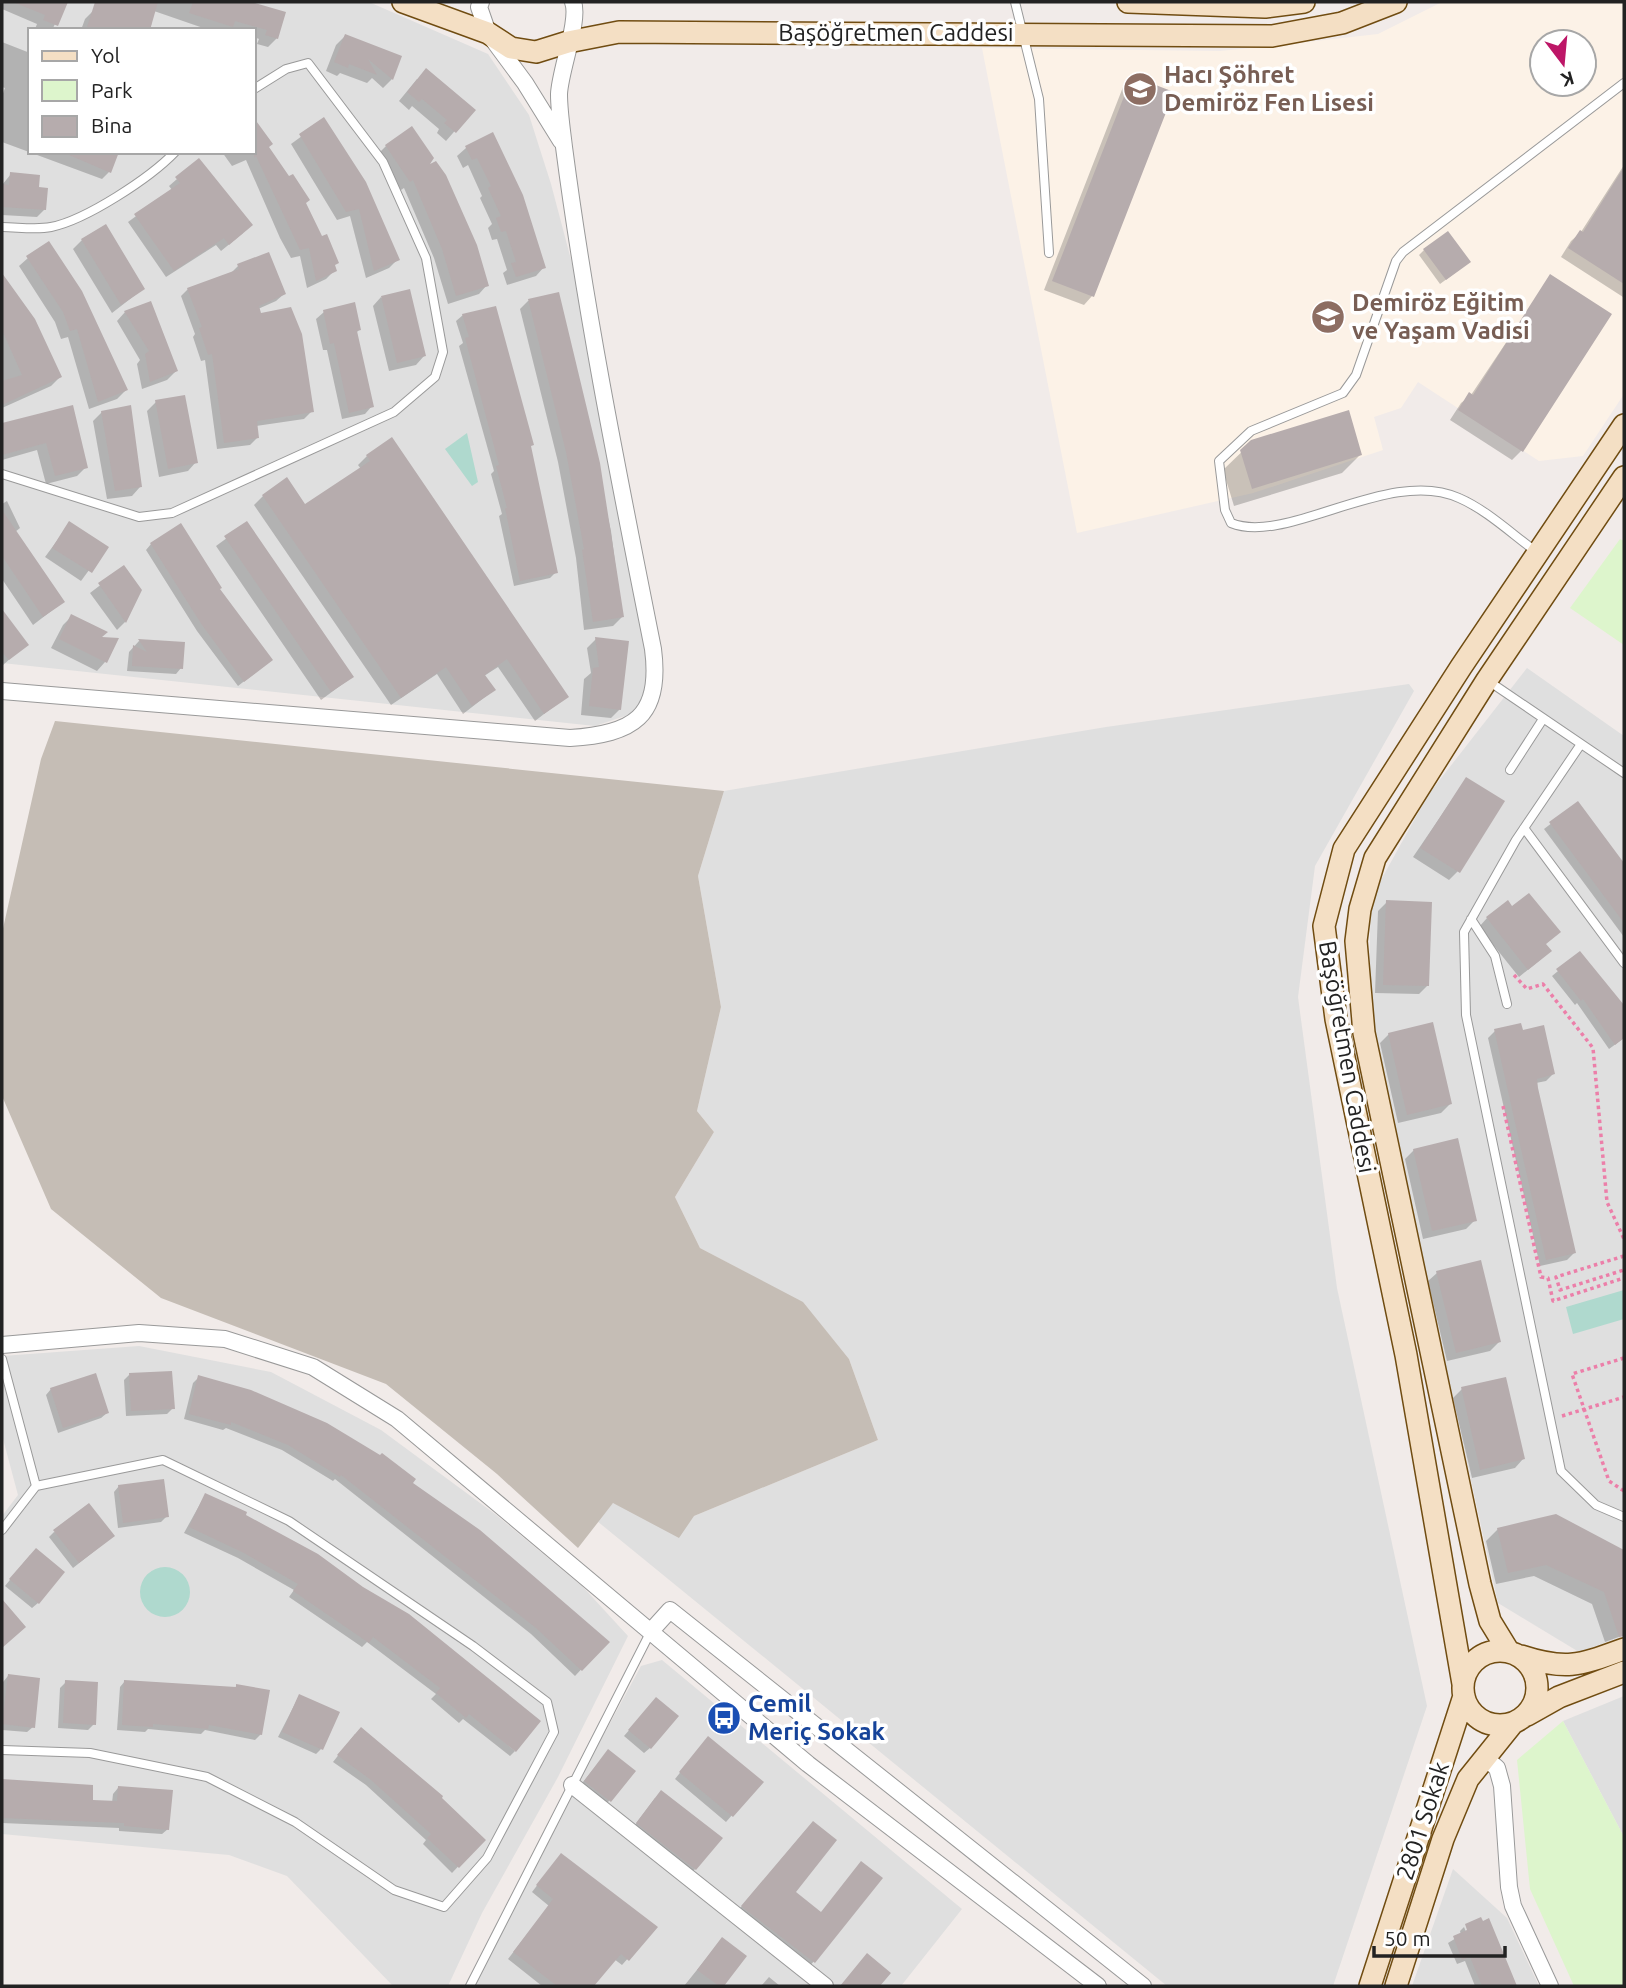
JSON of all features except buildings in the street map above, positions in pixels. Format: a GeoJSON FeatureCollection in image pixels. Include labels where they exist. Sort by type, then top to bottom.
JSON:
{"type":"FeatureCollection","features":[{"type":"Feature","properties":{"kind":"street","name":"Başöğretmen Caddesi"},"geometry":{"type":"LineString","coordinates":[[403,2],[488,33],[511,48],[536,52],[568,41],[619,32],[1272,36],[1342,23],[1396,2]]}},
{"type":"Feature","properties":{"kind":"street"},"geometry":{"type":"LineString","coordinates":[[481,2],[479,7],[488,33],[525,83],[564,146]]}},
{"type":"Feature","properties":{"kind":"street"},"geometry":{"type":"LineString","coordinates":[[2,691],[570,738],[623,730],[640,716],[651,700],[657,679],[610,434],[564,146],[559,94],[568,41],[577,12],[573,2]]}},
{"type":"Feature","properties":{"kind":"street"},"geometry":{"type":"LineString","coordinates":[[1128,2],[1265,6],[1304,2]]}},
{"type":"Feature","properties":{"kind":"street","name":"Başöğretmen Caddesi"},"geometry":{"type":"LineString","coordinates":[[1463,1690],[1406,1354],[1336,1019],[1324,926],[1344,849],[1624,425]]}},
{"type":"Feature","properties":{"kind":"street","name":"Başöğretmen Caddesi"},"geometry":{"type":"LineString","coordinates":[[1519,1719],[1537,1697],[1538,1686],[1530,1664],[1515,1654],[1490,1620],[1480,1584],[1364,1033],[1356,941],[1360,909],[1375,858],[1488,680],[1624,477]]}},
{"type":"Feature","properties":{"kind":"street"},"geometry":{"type":"LineString","coordinates":[[2,1345],[139,1333],[225,1339],[313,1367],[397,1419],[808,1764],[1098,1986]]}},
{"type":"Feature","properties":{"kind":"street"},"geometry":{"type":"LineString","coordinates":[[651,1631],[670,1610],[1143,1986]]}},
{"type":"Feature","properties":{"kind":"street"},"geometry":{"type":"LineString","coordinates":[[1519,1719],[1501,1726],[1477,1719],[1463,1690],[1474,1661],[1496,1651],[1515,1654],[1553,1667],[1588,1662],[1623,1652]]}},
{"type":"Feature","properties":{"kind":"street","name":"2801 Sokak"},"geometry":{"type":"LineString","coordinates":[[1395,1986],[1443,1839],[1468,1779],[1519,1719],[1559,1697],[1624,1672]]}},
{"type":"Feature","properties":{"kind":"street","name":"2801 Sokak"},"geometry":{"type":"LineString","coordinates":[[1370,1986],[1463,1690]]}},
{"type":"Feature","properties":{"kind":"street"},"geometry":{"type":"LineString","coordinates":[[1485,1758],[1497,1768],[1502,1786],[1509,1887],[1513,1906],[1550,1986]]}},
{"type":"Feature","properties":{"kind":"street"},"geometry":{"type":"LineString","coordinates":[[572,1786],[825,1986]]}},
{"type":"Feature","properties":{"kind":"lane"},"geometry":{"type":"LineString","coordinates":[[1015,2],[1039,99],[1049,253]]}},
{"type":"Feature","properties":{"kind":"lane"},"geometry":{"type":"LineString","coordinates":[[2,474],[139,517],[172,513],[394,412],[435,377],[443,352],[436,300],[426,258],[383,162],[308,63],[286,69],[256,88]]}},
{"type":"Feature","properties":{"kind":"lane"},"geometry":{"type":"LineString","coordinates":[[1538,553],[1460,498],[1422,491],[1376,496],[1264,527],[1244,528],[1231,523],[1225,510],[1219,461],[1251,431],[1343,393],[1356,375],[1396,261],[1403,252],[1624,83]]}},
{"type":"Feature","properties":{"kind":"lane"},"geometry":{"type":"LineString","coordinates":[[2,227],[51,227],[106,203],[158,170],[173,154]]}},
{"type":"Feature","properties":{"kind":"lane"},"geometry":{"type":"LineString","coordinates":[[1488,680],[1624,773]]}},
{"type":"Feature","properties":{"kind":"lane"},"geometry":{"type":"LineString","coordinates":[[1510,770],[1543,719]]}},
{"type":"Feature","properties":{"kind":"lane"},"geometry":{"type":"LineString","coordinates":[[1581,744],[1524,828],[1464,932],[1466,1015],[1561,1471],[1596,1505],[1624,1517]]}},
{"type":"Feature","properties":{"kind":"lane"},"geometry":{"type":"LineString","coordinates":[[1524,828],[1624,963]]}},
{"type":"Feature","properties":{"kind":"lane"},"geometry":{"type":"LineString","coordinates":[[1471,919],[1495,956],[1507,1004]]}},
{"type":"Feature","properties":{"kind":"lane"},"geometry":{"type":"LineString","coordinates":[[2,1359],[36,1486]]}},
{"type":"Feature","properties":{"kind":"lane"},"geometry":{"type":"LineString","coordinates":[[2,1530],[36,1486],[163,1460],[289,1521],[473,1646],[547,1702],[554,1732],[487,1858],[444,1906],[394,1890],[295,1822],[207,1777],[90,1753],[2,1750]]}},
{"type":"Feature","properties":{"kind":"lane"},"geometry":{"type":"LineString","coordinates":[[470,1986],[651,1631]]}},
{"type":"Feature","properties":{"kind":"path"},"geometry":{"type":"LineString","coordinates":[[1495,956],[1527,989],[1543,984],[1593,1048],[1607,1202],[1624,1239]]}},
{"type":"Feature","properties":{"kind":"path"},"geometry":{"type":"LineString","coordinates":[[1503,1106],[1541,1277],[1548,1278],[1553,1301],[1624,1279]]}},
{"type":"Feature","properties":{"kind":"path"},"geometry":{"type":"LineString","coordinates":[[1624,1256],[1556,1277],[1560,1290],[1624,1270]]}},
{"type":"Feature","properties":{"kind":"path"},"geometry":{"type":"LineString","coordinates":[[1624,1359],[1572,1374],[1609,1481],[1624,1492]]}},
{"type":"Feature","properties":{"kind":"path"},"geometry":{"type":"LineString","coordinates":[[1550,1419],[1624,1398]]}},
{"type":"Feature","properties":{"kind":"shaded area"},"geometry":{"type":"Polygon","coordinates":[[[2,2],[369,2],[488,54],[529,115],[551,184],[588,324],[651,679],[647,695],[631,714],[595,726],[2,663],[2,2]]]}},
{"type":"Feature","properties":{"kind":"shaded area","name":"Demiröz Eğitim ve Yaşam Vadisi"},"geometry":{"type":"Polygon","coordinates":[[[1442,2],[1624,2],[1624,394],[1583,456],[1539,461],[1418,382],[1401,408],[1374,417],[1383,450],[1253,493],[1077,533],[982,48],[1220,51],[1378,34],[1442,2]]]}},
{"type":"Feature","properties":{"kind":"shaded area"},"geometry":{"type":"Polygon","coordinates":[[[467,433],[478,482],[472,486],[445,449],[467,433]]]}},
{"type":"Feature","properties":{"kind":"shaded area"},"geometry":{"type":"Polygon","coordinates":[[[1527,668],[1624,736],[1624,1636],[1579,1652],[1498,1603],[1368,1011],[1371,898],[1428,795],[1527,668]]]}},
{"type":"Feature","properties":{"kind":"shaded area"},"geometry":{"type":"Polygon","coordinates":[[[1409,684],[1414,691],[1315,866],[1298,997],[1337,1288],[1427,1706],[1333,1986],[1167,1986],[597,1521],[613,1503],[694,1516],[878,1440],[849,1359],[803,1303],[700,1248],[675,1197],[714,1132],[697,1111],[721,1007],[698,876],[724,791],[1106,727],[1409,684]]]}},
{"type":"Feature","properties":{"kind":"shaded area"},"geometry":{"type":"Polygon","coordinates":[[[55,721],[724,791],[698,876],[721,1007],[697,1111],[714,1132],[675,1197],[700,1248],[803,1302],[849,1359],[878,1440],[694,1516],[679,1538],[613,1503],[578,1548],[497,1474],[386,1384],[161,1298],[51,1209],[2,1096],[2,933],[41,759],[55,721]]]}},
{"type":"Feature","properties":{"kind":"shaded area"},"geometry":{"type":"Polygon","coordinates":[[[1624,1290],[1624,1319],[1573,1334],[1566,1307],[1624,1290]]]}},
{"type":"Feature","properties":{"kind":"shaded area"},"geometry":{"type":"Polygon","coordinates":[[[139,1346],[271,1372],[381,1430],[495,1514],[583,1587],[628,1636],[558,1777],[482,1913],[448,1986],[393,1986],[287,1876],[229,1855],[2,1834],[2,1516],[18,1495],[2,1435],[2,1356],[139,1346]]]}},
{"type":"Feature","properties":{"kind":"shaded area"},"geometry":{"type":"Polygon","coordinates":[[[165,1567],[182,1575],[190,1592],[182,1609],[165,1617],[148,1609],[140,1592],[148,1575],[165,1567]]]}},
{"type":"Feature","properties":{"kind":"shaded area"},"geometry":{"type":"Polygon","coordinates":[[[662,1660],[962,1909],[901,1986],[467,1986],[641,1666],[662,1660]]]}},
{"type":"Feature","properties":{"kind":"shaded area"},"geometry":{"type":"Polygon","coordinates":[[[1624,1696],[1624,1837],[1563,1721],[1624,1696]]]}},
{"type":"Feature","properties":{"kind":"shaded area"},"geometry":{"type":"Polygon","coordinates":[[[1453,1869],[1507,1918],[1539,1986],[1412,1986],[1453,1869]]]}},
{"type":"Feature","properties":{"kind":"green space"},"geometry":{"type":"Polygon","coordinates":[[[1620,539],[1624,541],[1624,645],[1570,608],[1620,539]]]}},
{"type":"Feature","properties":{"kind":"green space"},"geometry":{"type":"Polygon","coordinates":[[[1563,1721],[1624,1837],[1624,1986],[1574,1986],[1530,1889],[1517,1760],[1563,1721]]]}},
{"type":"Feature","properties":{"kind":"place","name":"Hacı Şöhret Demiröz Fen Lisesi"},"geometry":{"type":"Point","coordinates":[1140,89]}},
{"type":"Feature","properties":{"kind":"place","name":"Demiröz Eğitim ve Yaşam Vadisi"},"geometry":{"type":"Point","coordinates":[1328,317]}},
{"type":"Feature","properties":{"kind":"place","name":"Cemil Meriç Sokak"},"geometry":{"type":"Point","coordinates":[724,1718]}}]}
